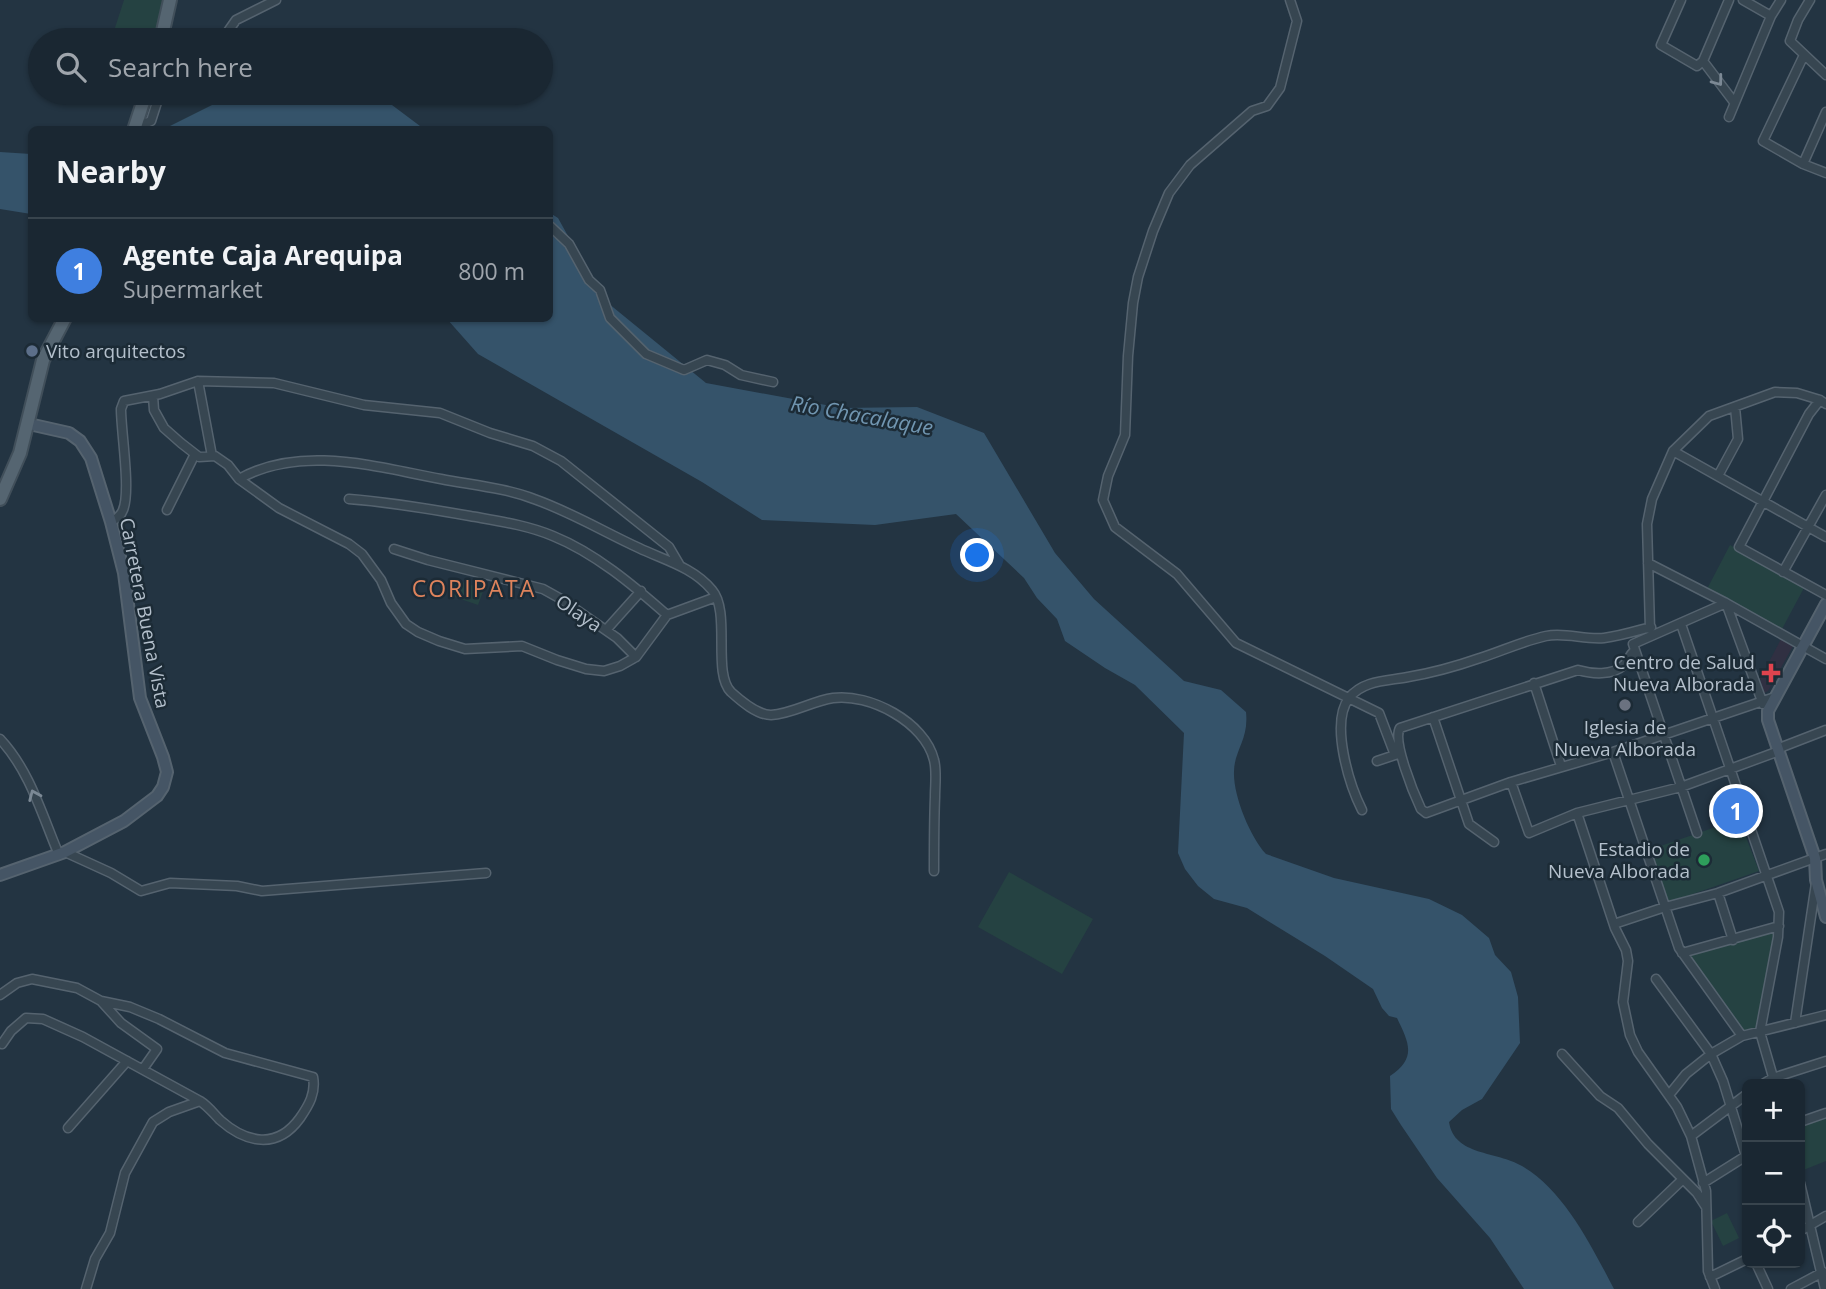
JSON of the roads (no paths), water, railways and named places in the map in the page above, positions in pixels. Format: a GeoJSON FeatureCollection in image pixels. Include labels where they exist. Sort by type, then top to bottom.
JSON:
{"type":"FeatureCollection","features":[{"type":"Feature","properties":{"kind":"main road"},"geometry":{"type":"LineString","coordinates":[[164,28],[170,0]]}},
{"type":"Feature","properties":{"kind":"main road"},"geometry":{"type":"LineString","coordinates":[[134,126],[142,105]]}},
{"type":"Feature","properties":{"kind":"main road"},"geometry":{"type":"LineString","coordinates":[[0,499],[29,424],[43,360],[63,322]]}},
{"type":"Feature","properties":{"kind":"main road","name":"Carretera Buena Vista"},"geometry":{"type":"LineString","coordinates":[[0,875],[62,853],[130,817],[155,799],[166,779],[165,763],[140,698],[124,573],[91,458],[84,446],[69,433],[29,424]]}},
{"type":"Feature","properties":{"kind":"main road"},"geometry":{"type":"LineString","coordinates":[[1826,604],[1768,711],[1779,751],[1821,856],[1816,880],[1826,916]]}},
{"type":"Feature","properties":{"kind":"street"},"geometry":{"type":"LineString","coordinates":[[230,28],[236,20],[276,0]]}},
{"type":"Feature","properties":{"kind":"street"},"geometry":{"type":"LineString","coordinates":[[1290,0],[1297,21],[1280,88],[1267,106],[1252,111],[1190,165],[1169,193],[1153,231],[1138,277],[1133,303],[1125,435],[1108,476],[1103,502],[1115,527],[1177,574],[1236,643],[1379,713],[1421,809],[1426,813],[1511,782],[1613,752],[1775,697]]}},
{"type":"Feature","properties":{"kind":"street"},"geometry":{"type":"LineString","coordinates":[[1681,0],[1661,45],[1697,66],[1703,61],[1729,0]]}},
{"type":"Feature","properties":{"kind":"street"},"geometry":{"type":"LineString","coordinates":[[1743,0],[1771,16]]}},
{"type":"Feature","properties":{"kind":"street"},"geometry":{"type":"LineString","coordinates":[[1729,117],[1771,16],[1781,0]]}},
{"type":"Feature","properties":{"kind":"street"},"geometry":{"type":"LineString","coordinates":[[1810,0],[1790,41],[1826,75]]}},
{"type":"Feature","properties":{"kind":"street"},"geometry":{"type":"LineString","coordinates":[[1804,55],[1763,141],[1803,164],[1826,173]]}},
{"type":"Feature","properties":{"kind":"street"},"geometry":{"type":"LineString","coordinates":[[1703,61],[1734,102]]}},
{"type":"Feature","properties":{"kind":"street"},"geometry":{"type":"LineString","coordinates":[[140,126],[151,121],[156,105]]}},
{"type":"Feature","properties":{"kind":"street"},"geometry":{"type":"LineString","coordinates":[[1803,164],[1826,112]]}},
{"type":"Feature","properties":{"kind":"street"},"geometry":{"type":"LineString","coordinates":[[553,229],[569,244],[589,280],[600,290],[610,318],[646,354],[684,370],[707,360],[725,365],[741,375],[773,382]]}},
{"type":"Feature","properties":{"kind":"street"},"geometry":{"type":"LineString","coordinates":[[198,382],[212,456]]}},
{"type":"Feature","properties":{"kind":"street"},"geometry":{"type":"LineString","coordinates":[[111,522],[122,512],[125,500],[122,404],[128,400],[153,396],[198,382],[274,383],[364,405],[440,413],[490,433],[533,446],[561,461],[669,547],[679,564]]}},
{"type":"Feature","properties":{"kind":"street"},"geometry":{"type":"LineString","coordinates":[[1649,637],[1651,627],[1647,524],[1649,511],[1673,452],[1709,416],[1775,392],[1785,391],[1823,402]]}},
{"type":"Feature","properties":{"kind":"street"},"geometry":{"type":"LineString","coordinates":[[153,396],[154,410],[164,428],[195,454],[224,461],[239,479],[279,508],[349,544],[362,554],[381,580],[391,603],[406,624],[418,632],[465,649],[522,646],[586,669],[604,670],[620,666],[636,657],[667,615],[716,597]]}},
{"type":"Feature","properties":{"kind":"street"},"geometry":{"type":"LineString","coordinates":[[1823,402],[1809,414],[1739,547],[1826,595]]}},
{"type":"Feature","properties":{"kind":"street"},"geometry":{"type":"LineString","coordinates":[[1718,476],[1738,439],[1735,407]]}},
{"type":"Feature","properties":{"kind":"street"},"geometry":{"type":"LineString","coordinates":[[1673,452],[1826,537]]}},
{"type":"Feature","properties":{"kind":"street"},"geometry":{"type":"LineString","coordinates":[[167,510],[195,454]]}},
{"type":"Feature","properties":{"kind":"street"},"geometry":{"type":"LineString","coordinates":[[239,479],[249,473],[284,464],[349,461],[481,486],[531,498],[569,512],[639,548],[679,564],[711,589],[716,597],[721,626],[724,680],[729,690],[758,712],[771,715],[833,698],[855,698],[883,706],[902,718],[926,741],[934,760],[933,871]]}},
{"type":"Feature","properties":{"kind":"street"},"geometry":{"type":"LineString","coordinates":[[1783,572],[1826,495]]}},
{"type":"Feature","properties":{"kind":"street"},"geometry":{"type":"LineString","coordinates":[[349,499],[390,502],[524,526],[554,536],[586,552],[641,591],[667,615]]}},
{"type":"Feature","properties":{"kind":"street","name":"Olaya"},"geometry":{"type":"LineString","coordinates":[[394,549],[543,589],[606,630],[636,657]]}},
{"type":"Feature","properties":{"kind":"street"},"geometry":{"type":"LineString","coordinates":[[1648,563],[1826,659]]}},
{"type":"Feature","properties":{"kind":"street"},"geometry":{"type":"LineString","coordinates":[[606,630],[641,591]]}},
{"type":"Feature","properties":{"kind":"street"},"geometry":{"type":"LineString","coordinates":[[1697,833],[1633,644],[1726,603]]}},
{"type":"Feature","properties":{"kind":"street"},"geometry":{"type":"LineString","coordinates":[[1726,603],[1761,701],[1768,711]]}},
{"type":"Feature","properties":{"kind":"street"},"geometry":{"type":"LineString","coordinates":[[1681,624],[1779,912],[1779,926],[1760,1032],[1773,1079]]}},
{"type":"Feature","properties":{"kind":"street"},"geometry":{"type":"LineString","coordinates":[[1362,810],[1343,747],[1342,713],[1349,698],[1369,684],[1410,677],[1478,659],[1548,636],[1604,638],[1651,627]]}},
{"type":"Feature","properties":{"kind":"street"},"geometry":{"type":"LineString","coordinates":[[1398,754],[1397,736],[1400,727],[1578,670],[1598,674],[1620,668],[1634,652]]}},
{"type":"Feature","properties":{"kind":"street"},"geometry":{"type":"LineString","coordinates":[[1534,683],[1561,766]]}},
{"type":"Feature","properties":{"kind":"street"},"geometry":{"type":"LineString","coordinates":[[1433,717],[1469,824],[1494,842]]}},
{"type":"Feature","properties":{"kind":"street"},"geometry":{"type":"LineString","coordinates":[[1511,782],[1529,833],[1577,813],[1681,787],[1826,731]]}},
{"type":"Feature","properties":{"kind":"street"},"geometry":{"type":"LineString","coordinates":[[0,739],[12,752],[25,774],[62,853],[111,873],[141,891],[164,883],[237,886],[273,891],[486,873]]}},
{"type":"Feature","properties":{"kind":"street"},"geometry":{"type":"LineString","coordinates":[[1613,752],[1682,953],[1742,1036]]}},
{"type":"Feature","properties":{"kind":"street"},"geometry":{"type":"LineString","coordinates":[[1377,761],[1398,754]]}},
{"type":"Feature","properties":{"kind":"street"},"geometry":{"type":"LineString","coordinates":[[1577,813],[1614,924],[1626,950],[1628,961],[1623,1002],[1630,1035],[1638,1052],[1669,1095],[1691,1136],[1703,1183],[1707,1209],[1708,1271],[1715,1289]]}},
{"type":"Feature","properties":{"kind":"street"},"geometry":{"type":"LineString","coordinates":[[1614,924],[1718,893],[1821,856]]}},
{"type":"Feature","properties":{"kind":"street"},"geometry":{"type":"LineString","coordinates":[[1795,1023],[1816,880]]}},
{"type":"Feature","properties":{"kind":"street"},"geometry":{"type":"LineString","coordinates":[[1718,893],[1733,940]]}},
{"type":"Feature","properties":{"kind":"street"},"geometry":{"type":"LineString","coordinates":[[1682,953],[1779,926]]}},
{"type":"Feature","properties":{"kind":"street"},"geometry":{"type":"LineString","coordinates":[[0,995],[17,983],[32,979],[77,988],[101,1002],[121,1023],[157,1049],[143,1069]]}},
{"type":"Feature","properties":{"kind":"street"},"geometry":{"type":"LineString","coordinates":[[1656,979],[1712,1054],[1742,1142]]}},
{"type":"Feature","properties":{"kind":"street"},"geometry":{"type":"LineString","coordinates":[[2,1044],[11,1031],[26,1018],[43,1019],[83,1037],[200,1101],[245,1137],[266,1140],[277,1137],[296,1124],[313,1095],[313,1077],[243,1059],[130,1007],[101,1002]]}},
{"type":"Feature","properties":{"kind":"street"},"geometry":{"type":"LineString","coordinates":[[1669,1095],[1686,1074],[1742,1036],[1826,1015]]}},
{"type":"Feature","properties":{"kind":"street"},"geometry":{"type":"LineString","coordinates":[[1562,1054],[1600,1096],[1618,1108],[1648,1144],[1697,1193],[1707,1209]]}},
{"type":"Feature","properties":{"kind":"street"},"geometry":{"type":"LineString","coordinates":[[68,1128],[127,1061]]}},
{"type":"Feature","properties":{"kind":"street"},"geometry":{"type":"LineString","coordinates":[[1779,1079],[1826,1061]]}},
{"type":"Feature","properties":{"kind":"street"},"geometry":{"type":"LineString","coordinates":[[1691,1136],[1742,1098]]}},
{"type":"Feature","properties":{"kind":"street"},"geometry":{"type":"LineString","coordinates":[[86,1289],[95,1259],[110,1233],[125,1172],[153,1122],[169,1112],[200,1101]]}},
{"type":"Feature","properties":{"kind":"street"},"geometry":{"type":"LineString","coordinates":[[1805,1120],[1826,1113]]}},
{"type":"Feature","properties":{"kind":"street"},"geometry":{"type":"LineString","coordinates":[[1703,1183],[1742,1160]]}},
{"type":"Feature","properties":{"kind":"street"},"geometry":{"type":"LineString","coordinates":[[1638,1222],[1682,1180]]}},
{"type":"Feature","properties":{"kind":"street"},"geometry":{"type":"LineString","coordinates":[[1803,1205],[1824,1271],[1825,1289]]}},
{"type":"Feature","properties":{"kind":"street"},"geometry":{"type":"LineString","coordinates":[[1805,1227],[1826,1216]]}},
{"type":"Feature","properties":{"kind":"street"},"geometry":{"type":"LineString","coordinates":[[1710,1276],[1742,1261]]}},
{"type":"Feature","properties":{"kind":"street"},"geometry":{"type":"LineString","coordinates":[[1758,1268],[1768,1289]]}},
{"type":"Feature","properties":{"kind":"street"},"geometry":{"type":"LineString","coordinates":[[1791,1289],[1824,1271]]}},
{"type":"Feature","properties":{"kind":"water"},"geometry":{"type":"Polygon","coordinates":[[[212,105],[392,105],[420,126],[170,126],[212,105]]]}},
{"type":"Feature","properties":{"kind":"water"},"geometry":{"type":"Polygon","coordinates":[[[0,152],[28,154],[28,214],[0,209],[0,152]]]}},
{"type":"Feature","properties":{"kind":"water","name":"Río Chacalaque"},"geometry":{"type":"Polygon","coordinates":[[[553,215],[558,218],[603,299],[706,383],[842,408],[917,407],[984,433],[1055,553],[1094,599],[1184,681],[1221,690],[1246,712],[1234,781],[1239,804],[1249,827],[1266,854],[1334,878],[1429,899],[1462,915],[1489,938],[1495,955],[1511,972],[1518,997],[1520,1043],[1482,1099],[1462,1110],[1449,1122],[1459,1141],[1468,1147],[1522,1166],[1551,1189],[1576,1221],[1614,1289],[1524,1289],[1490,1238],[1437,1178],[1391,1109],[1390,1076],[1404,1063],[1408,1050],[1397,1018],[1389,1016],[1382,1008],[1373,989],[1325,956],[1247,908],[1214,899],[1198,886],[1185,869],[1178,853],[1184,733],[1135,685],[1065,641],[1057,619],[1037,598],[1024,578],[956,514],[875,525],[762,520],[702,482],[478,354],[450,322],[553,322],[553,215]]]}},
{"type":"Feature","properties":{"kind":"place","name":"Vito arquitectos"},"geometry":{"type":"Point","coordinates":[32,351]}},
{"type":"Feature","properties":{"kind":"place","name":"Centro de Salud Nueva Alborada"},"geometry":{"type":"Point","coordinates":[1771,673]}},
{"type":"Feature","properties":{"kind":"place","name":"Iglesia de Nueva Alborada"},"geometry":{"type":"Point","coordinates":[1625,705]}},
{"type":"Feature","properties":{"kind":"place","name":"Agente Caja Arequipa"},"geometry":{"type":"Point","coordinates":[1736,811]}},
{"type":"Feature","properties":{"kind":"place","name":"Estadio de Nueva Alborada"},"geometry":{"type":"Point","coordinates":[1704,860]}},
{"type":"Feature","properties":{"kind":"district","name":"CORIPATA"},"geometry":{"type":"Point","coordinates":[474,588]}}]}
